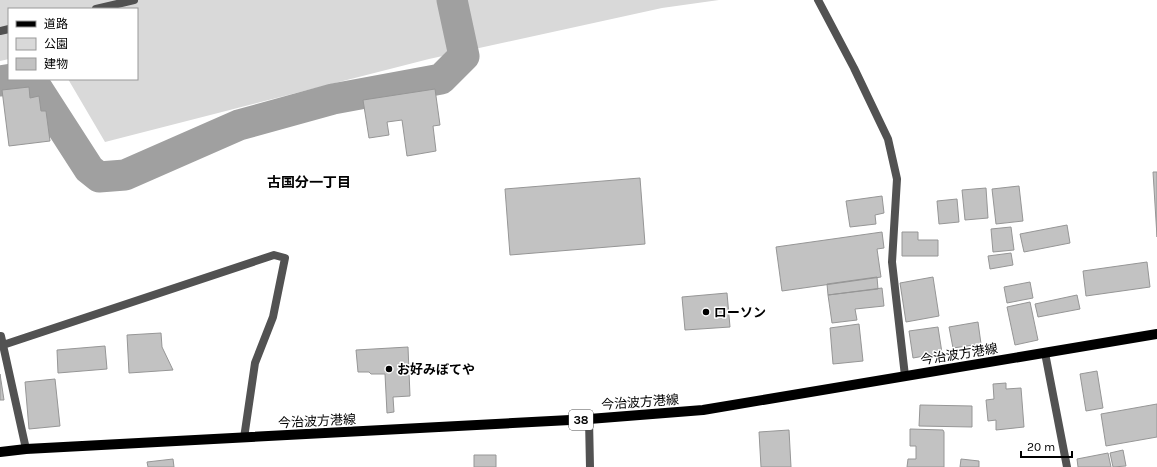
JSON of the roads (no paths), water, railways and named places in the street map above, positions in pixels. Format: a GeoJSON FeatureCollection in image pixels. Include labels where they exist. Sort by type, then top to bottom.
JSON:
{"type":"FeatureCollection","features":[{"type":"Feature","properties":{"kind":"main road","name":"今治波方港線"},"geometry":{"type":"LineString","coordinates":[[0,452],[26,449],[589,419],[703,410],[1157,334]]}},
{"type":"Feature","properties":{"kind":"street"},"geometry":{"type":"LineString","coordinates":[[100,8],[134,0]]}},
{"type":"Feature","properties":{"kind":"street"},"geometry":{"type":"LineString","coordinates":[[818,0],[854,68],[888,139],[897,179],[892,262],[905,376]]}},
{"type":"Feature","properties":{"kind":"street"},"geometry":{"type":"LineString","coordinates":[[3,345],[274,255],[285,258],[273,317],[254,363],[244,438]]}},
{"type":"Feature","properties":{"kind":"street"},"geometry":{"type":"LineString","coordinates":[[0,334],[26,449]]}},
{"type":"Feature","properties":{"kind":"street"},"geometry":{"type":"LineString","coordinates":[[1045,352],[1067,467]]}},
{"type":"Feature","properties":{"kind":"street"},"geometry":{"type":"LineString","coordinates":[[589,419],[590,467]]}},
{"type":"Feature","properties":{"kind":"waterway"},"geometry":{"type":"LineString","coordinates":[[32,80],[89,169],[99,177],[125,175],[239,125],[333,99],[441,79],[464,56],[452,0]]}},
{"type":"Feature","properties":{"kind":"waterway"},"geometry":{"type":"LineString","coordinates":[[0,81],[8,80]]}},
{"type":"Feature","properties":{"kind":"place","name":"ローソン"},"geometry":{"type":"Point","coordinates":[706,312]}},
{"type":"Feature","properties":{"kind":"place","name":"お好みぼてや"},"geometry":{"type":"Point","coordinates":[389,369]}},
{"type":"Feature","properties":{"kind":"district","name":"古国分一丁目"},"geometry":{"type":"Point","coordinates":[309,182]}}]}
